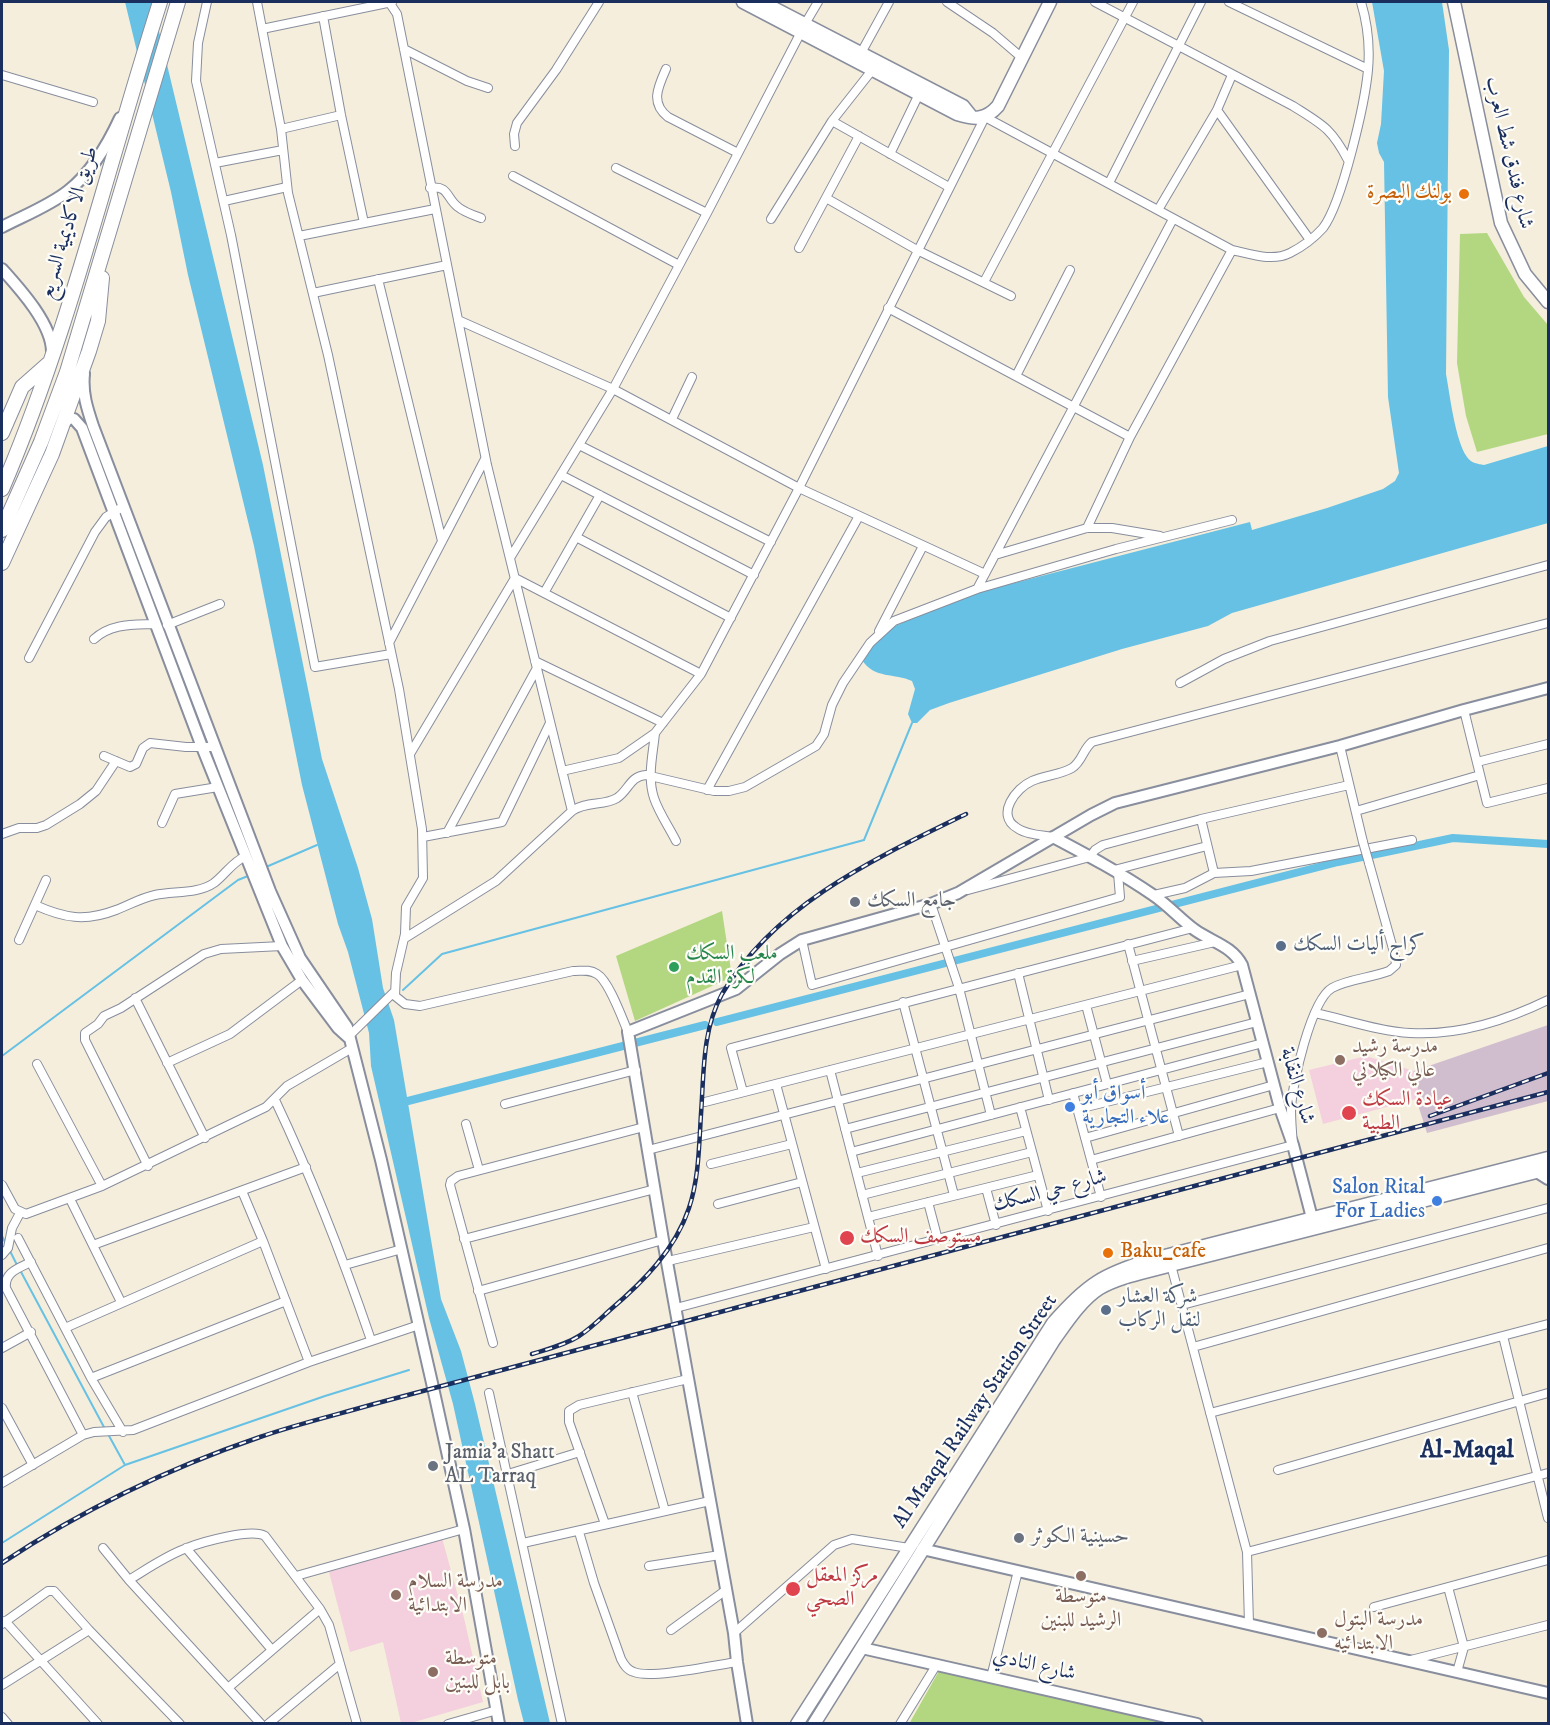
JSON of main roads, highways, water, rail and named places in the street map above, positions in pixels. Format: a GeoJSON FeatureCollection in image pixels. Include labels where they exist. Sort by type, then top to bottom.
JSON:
{"type":"FeatureCollection","features":[{"type":"Feature","properties":{"kind":"highway","name":"طريق الاكاديمية السريع"},"geometry":{"type":"LineString","coordinates":[[2,489],[25,434],[51,358],[160,2]]}},
{"type":"Feature","properties":{"kind":"highway","name":"طريق الاكاديمية السريع"},"geometry":{"type":"LineString","coordinates":[[2,530],[41,442],[61,387],[106,247],[178,2]]}},
{"type":"Feature","properties":{"kind":"highway"},"geometry":{"type":"LineString","coordinates":[[2,563],[64,423],[89,351],[98,321],[106,247]]}},
{"type":"Feature","properties":{"kind":"highway"},"geometry":{"type":"LineString","coordinates":[[2,433],[22,387],[45,368],[51,358]]}},
{"type":"Feature","properties":{"kind":"main road"},"geometry":{"type":"LineString","coordinates":[[743,2],[861,53],[963,106],[971,116]]}},
{"type":"Feature","properties":{"kind":"main road"},"geometry":{"type":"LineString","coordinates":[[762,2],[873,69],[957,114],[985,117],[998,106],[1050,2]]}},
{"type":"Feature","properties":{"kind":"main road","name":"شارع فندق شط العرب"},"geometry":{"type":"LineString","coordinates":[[1454,2],[1501,223],[1525,274],[1548,302]]}},
{"type":"Feature","properties":{"kind":"main road","name":"Al Maaqal Railway Station Street"},"geometry":{"type":"LineString","coordinates":[[814,1724],[1054,1340],[1078,1308],[1100,1289],[1115,1281],[1171,1265],[1540,1168],[1548,1158]]}},
{"type":"Feature","properties":{"kind":"main road","name":"Al Maaqal Railway Station Street"},"geometry":{"type":"LineString","coordinates":[[797,1724],[1053,1323],[1080,1294],[1095,1282],[1123,1268],[1312,1218],[1540,1168]]}},
{"type":"Feature","properties":{"kind":"water"},"geometry":{"type":"Polygon","coordinates":[[[125,2],[152,2],[263,465],[322,759],[358,868],[372,919],[383,988],[394,1020],[441,1299],[461,1351],[475,1404],[550,1723],[524,1723],[518,1700],[453,1404],[429,1318],[371,1066],[369,1033],[302,785],[254,546],[125,2]]]}},
{"type":"Feature","properties":{"kind":"water"},"geometry":{"type":"Polygon","coordinates":[[[1372,2],[1442,2],[1449,50],[1446,374],[1454,417],[1463,449],[1469,459],[1477,464],[1484,465],[1548,446],[1548,523],[1232,613],[1208,626],[1122,649],[949,703],[930,710],[917,723],[912,723],[908,714],[915,689],[912,681],[879,673],[872,670],[862,660],[888,629],[964,596],[1250,522],[1252,530],[1383,489],[1395,481],[1399,473],[1388,397],[1384,162],[1377,143],[1381,124],[1384,71],[1372,2]]]}},
{"type":"Feature","properties":{"kind":"waterway"},"geometry":{"type":"LineString","coordinates":[[403,990],[442,954],[864,840],[912,723]]}},
{"type":"Feature","properties":{"kind":"waterway"},"geometry":{"type":"LineString","coordinates":[[717,1022],[1338,862],[1453,838],[1548,844]]}},
{"type":"Feature","properties":{"kind":"waterway"},"geometry":{"type":"LineString","coordinates":[[266,867],[317,845]]}},
{"type":"Feature","properties":{"kind":"waterway"},"geometry":{"type":"LineString","coordinates":[[2,1056],[238,880],[248,876]]}},
{"type":"Feature","properties":{"kind":"waterway"},"geometry":{"type":"LineString","coordinates":[[408,1101],[705,1025]]}},
{"type":"Feature","properties":{"kind":"waterway"},"geometry":{"type":"LineString","coordinates":[[2,1236],[6,1244]]}},
{"type":"Feature","properties":{"kind":"waterway"},"geometry":{"type":"LineString","coordinates":[[9,1249],[17,1265]]}},
{"type":"Feature","properties":{"kind":"waterway"},"geometry":{"type":"LineString","coordinates":[[20,1270],[105,1429]]}},
{"type":"Feature","properties":{"kind":"waterway"},"geometry":{"type":"LineString","coordinates":[[2,1543],[125,1465],[325,1396],[409,1370]]}},
{"type":"Feature","properties":{"kind":"waterway"},"geometry":{"type":"LineString","coordinates":[[108,1434],[125,1465]]}},
{"type":"Feature","properties":{"kind":"railway"},"geometry":{"type":"LineString","coordinates":[[532,1354],[568,1342],[591,1327],[646,1276],[675,1238],[689,1208],[697,1173],[707,1037],[715,1008],[744,962],[770,934],[830,887],[897,848],[966,814]]}},
{"type":"Feature","properties":{"kind":"railway"},"geometry":{"type":"LineString","coordinates":[[1430,1116],[1548,1073]]}},
{"type":"Feature","properties":{"kind":"railway"},"geometry":{"type":"LineString","coordinates":[[2,1563],[63,1525],[127,1492],[193,1462],[288,1428],[1548,1092]]}},
{"type":"Feature","properties":{"kind":"place","name":"بولنك البصرة"},"geometry":{"type":"Point","coordinates":[1464,194]}},
{"type":"Feature","properties":{"kind":"place","name":"جامع السكك"},"geometry":{"type":"Point","coordinates":[855,902]}},
{"type":"Feature","properties":{"kind":"place","name":"كراج أليات السكك"},"geometry":{"type":"Point","coordinates":[1281,946]}},
{"type":"Feature","properties":{"kind":"place","name":"ملعب السكك لكرة القدم"},"geometry":{"type":"Point","coordinates":[674,967]}},
{"type":"Feature","properties":{"kind":"place","name":"مدرسة رشيد عالي الكيلاني"},"geometry":{"type":"Point","coordinates":[1340,1060]}},
{"type":"Feature","properties":{"kind":"place","name":"أسواق أبو علاء التجارية"},"geometry":{"type":"Point","coordinates":[1070,1107]}},
{"type":"Feature","properties":{"kind":"place","name":"عيادة السكك الطبية"},"geometry":{"type":"Point","coordinates":[1349,1113]}},
{"type":"Feature","properties":{"kind":"place","name":"Salon Rital For Ladies"},"geometry":{"type":"Point","coordinates":[1437,1201]}},
{"type":"Feature","properties":{"kind":"place","name":"مستوصف السكك"},"geometry":{"type":"Point","coordinates":[847,1238]}},
{"type":"Feature","properties":{"kind":"place","name":"Baku_cafe"},"geometry":{"type":"Point","coordinates":[1108,1253]}},
{"type":"Feature","properties":{"kind":"place","name":"شركة العشار لنقل الركاب"},"geometry":{"type":"Point","coordinates":[1106,1310]}},
{"type":"Feature","properties":{"kind":"place","name":"Jamia'a Shatt AL Tarraq"},"geometry":{"type":"Point","coordinates":[433,1466]}},
{"type":"Feature","properties":{"kind":"place","name":"حسينية الكوثر"},"geometry":{"type":"Point","coordinates":[1019,1538]}},
{"type":"Feature","properties":{"kind":"place","name":"متوسطة الرشيد للبنين"},"geometry":{"type":"Point","coordinates":[1081,1576]}},
{"type":"Feature","properties":{"kind":"place","name":"مركز المعقل الصحي"},"geometry":{"type":"Point","coordinates":[793,1589]}},
{"type":"Feature","properties":{"kind":"place","name":"مدرسة السلام الابتدائية"},"geometry":{"type":"Point","coordinates":[396,1595]}},
{"type":"Feature","properties":{"kind":"place","name":"مدرسة البتول الابتدائيه"},"geometry":{"type":"Point","coordinates":[1322,1633]}},
{"type":"Feature","properties":{"kind":"place","name":"متوسطة بابل للبنين"},"geometry":{"type":"Point","coordinates":[433,1672]}},
{"type":"Feature","properties":{"kind":"district","name":"Al-Maqal"},"geometry":{"type":"Point","coordinates":[1467,1452]}}]}
